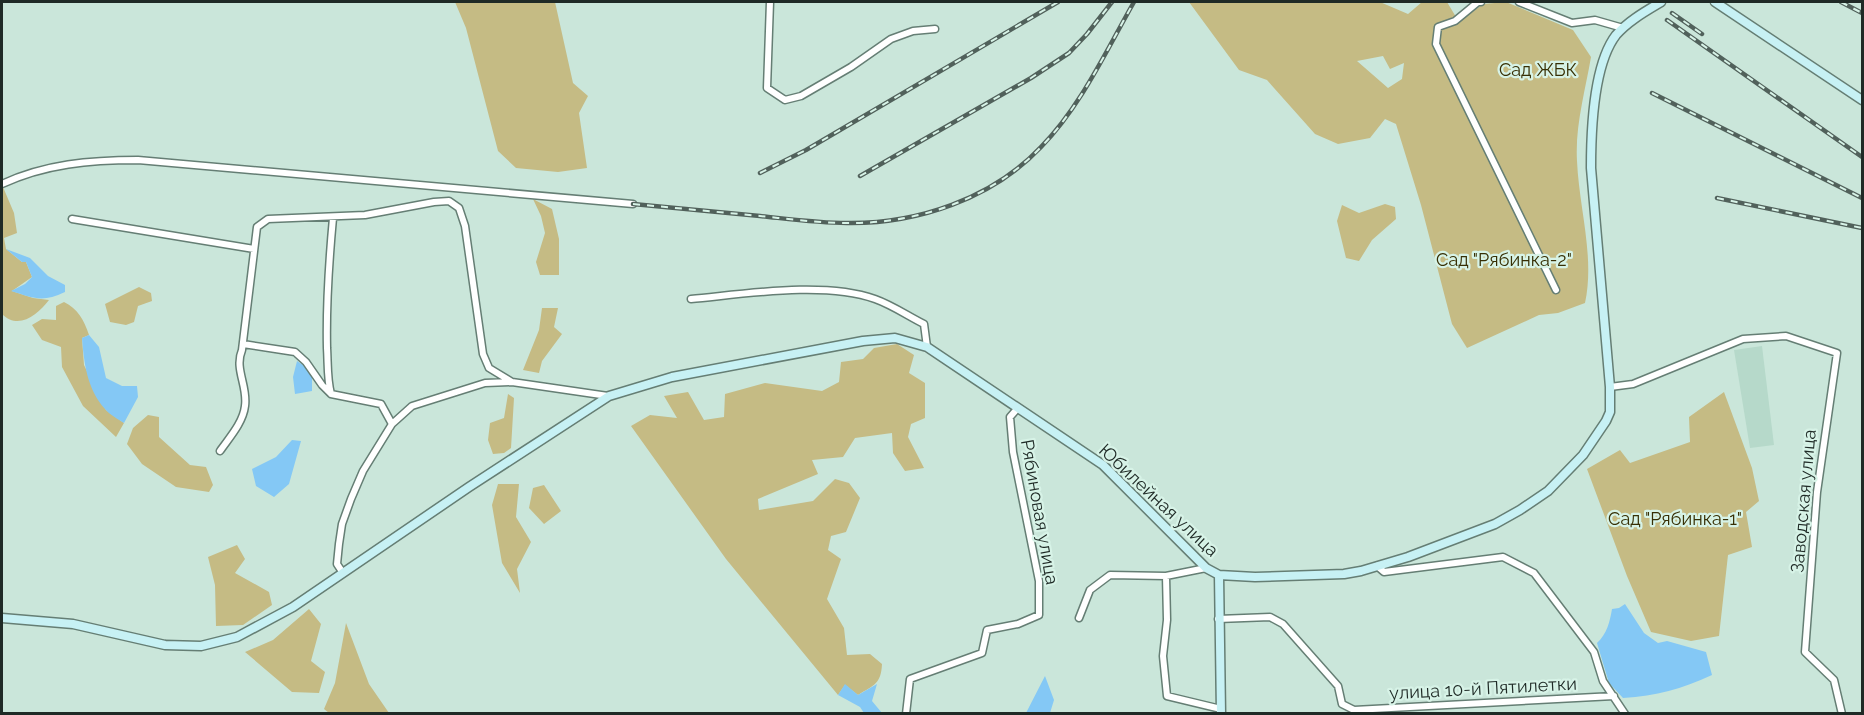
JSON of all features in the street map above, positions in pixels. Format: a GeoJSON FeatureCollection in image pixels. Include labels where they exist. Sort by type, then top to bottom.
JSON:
{"type":"FeatureCollection","features":[{"type":"Feature","properties":{"kind":"street"},"geometry":{"type":"LineString","coordinates":[[770,2],[767,88],[785,100],[801,96],[851,67],[891,39],[913,31],[935,28]]}},
{"type":"Feature","properties":{"kind":"street"},"geometry":{"type":"LineString","coordinates":[[1481,2],[1455,21],[1438,27],[1436,44],[1556,290]]}},
{"type":"Feature","properties":{"kind":"street"},"geometry":{"type":"LineString","coordinates":[[1520,2],[1572,24],[1595,20],[1623,28]]}},
{"type":"Feature","properties":{"kind":"street","name":"Юбилейная улица"},"geometry":{"type":"LineString","coordinates":[[2,618],[74,624],[165,645],[201,646],[237,637],[293,607],[609,396],[672,377],[895,338],[927,347],[1103,465],[1206,568],[1219,574],[1255,577],[1344,574],[1408,557],[1495,524],[1521,510],[1548,491],[1583,455],[1610,412],[1591,144],[1599,78],[1611,43],[1623,28],[1661,2]]}},
{"type":"Feature","properties":{"kind":"street"},"geometry":{"type":"LineString","coordinates":[[1715,2],[1863,100]]}},
{"type":"Feature","properties":{"kind":"street"},"geometry":{"type":"LineString","coordinates":[[2,184],[59,165],[84,161],[138,160],[633,204]]}},
{"type":"Feature","properties":{"kind":"street"},"geometry":{"type":"LineString","coordinates":[[220,451],[243,418],[246,394],[239,372],[239,357],[243,344],[257,227],[268,219],[365,215],[449,201],[459,208],[465,226],[483,354],[489,368],[512,382]]}},
{"type":"Feature","properties":{"kind":"street"},"geometry":{"type":"LineString","coordinates":[[331,394],[328,383],[327,326],[328,268],[333,218]]}},
{"type":"Feature","properties":{"kind":"street"},"geometry":{"type":"LineString","coordinates":[[72,219],[254,249]]}},
{"type":"Feature","properties":{"kind":"street"},"geometry":{"type":"LineString","coordinates":[[691,299],[813,290],[845,292],[876,299],[924,324],[927,347]]}},
{"type":"Feature","properties":{"kind":"street","name":"Заводская улица"},"geometry":{"type":"LineString","coordinates":[[1610,387],[1621,387],[1647,379],[1743,339],[1786,336],[1836,353],[1817,492],[1805,652],[1834,680],[1842,714]]}},
{"type":"Feature","properties":{"kind":"street"},"geometry":{"type":"LineString","coordinates":[[243,344],[295,352],[306,362],[331,394],[381,404],[392,424]]}},
{"type":"Feature","properties":{"kind":"street"},"geometry":{"type":"LineString","coordinates":[[343,573],[337,564],[342,524],[351,499],[363,471],[392,424],[412,406],[484,383],[512,382],[609,396]]}},
{"type":"Feature","properties":{"kind":"street","name":"Рябиновая улица"},"geometry":{"type":"LineString","coordinates":[[906,714],[910,680],[982,653],[987,630],[1018,624],[1039,615],[1040,581],[1013,453],[1010,417],[1017,409]]}},
{"type":"Feature","properties":{"kind":"street"},"geometry":{"type":"LineString","coordinates":[[1377,566],[1384,572],[1503,557],[1534,573],[1594,652],[1603,681],[1625,714]]}},
{"type":"Feature","properties":{"kind":"street"},"geometry":{"type":"LineString","coordinates":[[1079,618],[1090,590],[1110,575],[1166,576],[1206,568]]}},
{"type":"Feature","properties":{"kind":"street"},"geometry":{"type":"LineString","coordinates":[[1166,576],[1167,620],[1163,656],[1167,696],[1221,711],[1219,574]]}},
{"type":"Feature","properties":{"kind":"street","name":"улица 10-й Пятилетки"},"geometry":{"type":"LineString","coordinates":[[1218,619],[1270,617],[1283,624],[1338,686],[1342,704],[1354,710],[1614,696]]}},
{"type":"Feature","properties":{"kind":"shaded area"},"geometry":{"type":"Polygon","coordinates":[[[1762,346],[1774,445],[1750,448],[1734,350],[1762,346]]]}},
{"type":"Feature","properties":{"kind":"green space"},"geometry":{"type":"Polygon","coordinates":[[[455,2],[555,2],[573,83],[588,96],[579,113],[587,168],[558,172],[516,168],[498,151],[466,28],[455,2]]]}},
{"type":"Feature","properties":{"kind":"green space"},"geometry":{"type":"Polygon","coordinates":[[[1189,2],[1380,2],[1408,14],[1422,2],[1447,2],[1459,22],[1483,4],[1506,2],[1573,30],[1591,57],[1579,122],[1577,148],[1578,179],[1588,268],[1585,303],[1558,313],[1539,315],[1467,348],[1452,324],[1421,205],[1396,124],[1385,119],[1370,138],[1338,144],[1315,134],[1267,80],[1239,70],[1189,2]],[[1383,56],[1357,61],[1388,88],[1402,79],[1404,63],[1390,69],[1383,56]]]}},
{"type":"Feature","properties":{"kind":"green space"},"geometry":{"type":"Polygon","coordinates":[[[3,187],[14,213],[17,233],[4,238],[6,249],[22,262],[26,262],[32,277],[12,291],[33,298],[49,300],[34,315],[21,321],[8,319],[2,314],[3,187]]]}},
{"type":"Feature","properties":{"kind":"green space"},"geometry":{"type":"Polygon","coordinates":[[[533,199],[552,209],[559,239],[559,275],[540,275],[536,262],[545,233],[541,216],[533,199]]]}},
{"type":"Feature","properties":{"kind":"green space"},"geometry":{"type":"Polygon","coordinates":[[[1385,204],[1395,207],[1396,219],[1372,240],[1359,261],[1346,258],[1337,221],[1342,205],[1359,213],[1385,204]]]}},
{"type":"Feature","properties":{"kind":"green space"},"geometry":{"type":"Polygon","coordinates":[[[139,287],[151,293],[152,301],[138,306],[134,322],[126,325],[110,322],[105,304],[139,287]]]}},
{"type":"Feature","properties":{"kind":"green space"},"geometry":{"type":"Polygon","coordinates":[[[64,302],[77,312],[89,335],[82,338],[84,365],[106,410],[124,423],[116,437],[83,406],[62,367],[61,347],[42,340],[32,325],[42,319],[56,320],[56,306],[64,302]]]}},
{"type":"Feature","properties":{"kind":"green space"},"geometry":{"type":"Polygon","coordinates":[[[542,308],[558,308],[554,327],[562,334],[542,361],[539,373],[523,370],[539,330],[542,308]]]}},
{"type":"Feature","properties":{"kind":"green space"},"geometry":{"type":"Polygon","coordinates":[[[897,344],[914,355],[909,373],[925,383],[925,418],[911,424],[908,437],[924,468],[905,471],[893,453],[892,433],[855,438],[843,457],[812,460],[818,474],[758,499],[759,510],[813,501],[835,479],[849,483],[860,498],[846,532],[831,536],[828,550],[841,559],[827,599],[844,628],[847,655],[870,654],[882,664],[878,680],[868,689],[858,695],[845,685],[838,695],[726,559],[631,426],[650,415],[677,418],[664,396],[688,392],[704,420],[724,417],[725,394],[765,383],[822,391],[839,382],[841,362],[863,359],[874,348],[897,344]]]}},
{"type":"Feature","properties":{"kind":"green space","name":"Сад \"Рябинка-1\""},"geometry":{"type":"Polygon","coordinates":[[[1724,392],[1752,468],[1759,501],[1746,512],[1752,547],[1728,555],[1719,636],[1691,641],[1651,632],[1627,576],[1587,469],[1620,450],[1630,463],[1690,442],[1689,417],[1724,392]]]}},
{"type":"Feature","properties":{"kind":"green space"},"geometry":{"type":"Polygon","coordinates":[[[508,394],[514,398],[511,448],[504,453],[493,454],[488,440],[490,423],[504,418],[508,394]]]}},
{"type":"Feature","properties":{"kind":"green space"},"geometry":{"type":"Polygon","coordinates":[[[148,415],[159,417],[159,437],[190,465],[206,467],[213,485],[209,492],[176,487],[142,464],[127,444],[133,428],[148,415]]]}},
{"type":"Feature","properties":{"kind":"green space"},"geometry":{"type":"Polygon","coordinates":[[[498,484],[519,484],[516,517],[531,542],[517,569],[520,593],[502,563],[492,505],[498,484]]]}},
{"type":"Feature","properties":{"kind":"green space"},"geometry":{"type":"Polygon","coordinates":[[[544,485],[561,511],[544,524],[529,508],[533,488],[544,485]]]}},
{"type":"Feature","properties":{"kind":"green space"},"geometry":{"type":"Polygon","coordinates":[[[237,545],[245,559],[235,573],[269,592],[272,605],[243,625],[216,626],[215,585],[208,557],[237,545]]]}},
{"type":"Feature","properties":{"kind":"green space"},"geometry":{"type":"Polygon","coordinates":[[[309,609],[321,624],[311,661],[325,672],[319,693],[292,692],[245,652],[273,640],[309,609]]]}},
{"type":"Feature","properties":{"kind":"green space"},"geometry":{"type":"Polygon","coordinates":[[[346,623],[369,684],[389,713],[329,713],[324,709],[335,683],[346,623]]]}},
{"type":"Feature","properties":{"kind":"water"},"geometry":{"type":"Polygon","coordinates":[[[6,249],[30,258],[48,276],[65,285],[65,292],[44,298],[11,291],[25,284],[32,277],[26,262],[22,262],[6,249]]]}},
{"type":"Feature","properties":{"kind":"water"},"geometry":{"type":"Polygon","coordinates":[[[89,335],[99,347],[106,378],[122,386],[137,386],[138,397],[124,423],[105,409],[90,384],[85,366],[82,338],[89,335]]]}},
{"type":"Feature","properties":{"kind":"water"},"geometry":{"type":"Polygon","coordinates":[[[297,361],[312,371],[312,391],[295,394],[293,377],[297,361]]]}},
{"type":"Feature","properties":{"kind":"water"},"geometry":{"type":"Polygon","coordinates":[[[292,440],[301,441],[289,484],[274,497],[256,486],[252,469],[276,457],[292,440]]]}},
{"type":"Feature","properties":{"kind":"water"},"geometry":{"type":"Polygon","coordinates":[[[1625,604],[1644,633],[1658,643],[1667,641],[1706,652],[1712,675],[1669,691],[1623,698],[1609,683],[1597,643],[1606,631],[1612,609],[1625,604]]]}},
{"type":"Feature","properties":{"kind":"water"},"geometry":{"type":"Polygon","coordinates":[[[1045,676],[1054,700],[1050,713],[1026,713],[1045,676]]]}},
{"type":"Feature","properties":{"kind":"water"},"geometry":{"type":"Polygon","coordinates":[[[845,684],[858,695],[877,684],[872,701],[882,713],[864,713],[860,707],[838,695],[845,684]]]}},
{"type":"Feature","properties":{"kind":"railway"},"geometry":{"type":"LineString","coordinates":[[760,173],[806,150],[1058,2]]}},
{"type":"Feature","properties":{"kind":"railway"},"geometry":{"type":"LineString","coordinates":[[860,176],[1031,78],[1069,53],[1112,2]]}},
{"type":"Feature","properties":{"kind":"railway"},"geometry":{"type":"LineString","coordinates":[[633,204],[804,221],[847,223],[900,219],[952,205],[1000,181],[1041,147],[1081,96],[1134,2]]}},
{"type":"Feature","properties":{"kind":"railway"},"geometry":{"type":"LineString","coordinates":[[1841,2],[1862,13]]}},
{"type":"Feature","properties":{"kind":"railway"},"geometry":{"type":"LineString","coordinates":[[1672,13],[1702,34]]}},
{"type":"Feature","properties":{"kind":"railway"},"geometry":{"type":"LineString","coordinates":[[1667,20],[1862,157]]}},
{"type":"Feature","properties":{"kind":"railway"},"geometry":{"type":"LineString","coordinates":[[1652,93],[1862,198]]}},
{"type":"Feature","properties":{"kind":"railway"},"geometry":{"type":"LineString","coordinates":[[1717,198],[1862,228]]}},
{"type":"Feature","properties":{"kind":"park label","name":"Сад ЖБК"},"geometry":{"type":"Point","coordinates":[1538,69]}},
{"type":"Feature","properties":{"kind":"park label","name":"Сад \"Рябинка-2\""},"geometry":{"type":"Point","coordinates":[1504,259]}}]}
